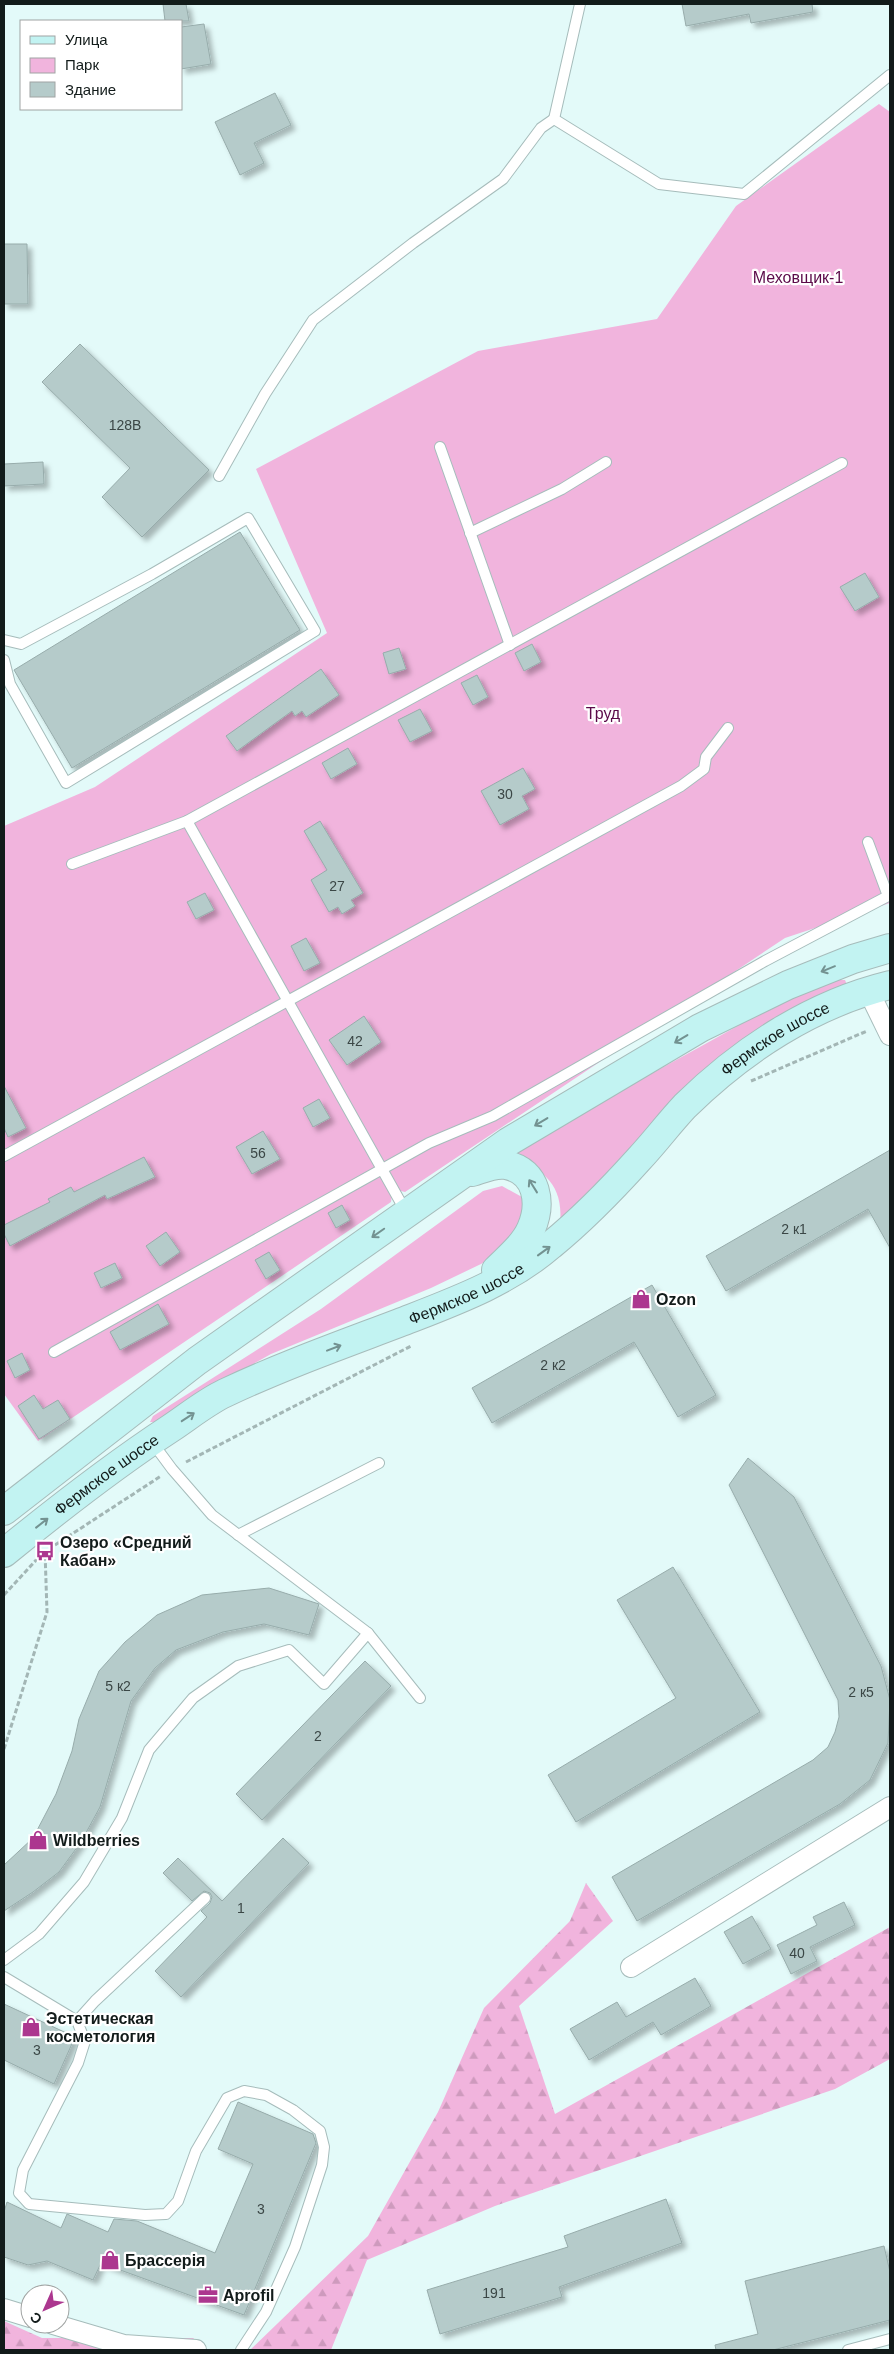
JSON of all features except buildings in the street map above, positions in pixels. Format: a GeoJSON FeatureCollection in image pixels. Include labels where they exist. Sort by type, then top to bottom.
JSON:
{"type":"FeatureCollection","features":[{"type":"Feature","properties":{"kind":"main road","name":"Фермское шоссе"},"geometry":{"type":"LineString","coordinates":[[4,1511],[197,1361],[508,1142],[700,1028],[788,985],[853,959],[890,948]]}},
{"type":"Feature","properties":{"kind":"main road"},"geometry":{"type":"LineString","coordinates":[[853,959],[879,987]]}},
{"type":"Feature","properties":{"kind":"main road","name":"Фермское шоссе"},"geometry":{"type":"LineString","coordinates":[[4,1553],[102,1476],[222,1395],[285,1366],[471,1296],[514,1272],[550,1247],[595,1206],[683,1109],[714,1079],[747,1053],[789,1026],[879,987]]}},
{"type":"Feature","properties":{"kind":"main road"},"geometry":{"type":"LineString","coordinates":[[458,1176],[489,1166],[505,1165],[519,1170],[530,1180],[537,1194],[537,1210],[531,1230],[519,1247],[471,1296]]}},
{"type":"Feature","properties":{"kind":"street"},"geometry":{"type":"LineString","coordinates":[[879,987],[890,1034]]}},
{"type":"Feature","properties":{"kind":"street"},"geometry":{"type":"LineString","coordinates":[[631,1967],[890,1807]]}},
{"type":"Feature","properties":{"kind":"street"},"geometry":{"type":"LineString","coordinates":[[4,2309],[20,2314]]}},
{"type":"Feature","properties":{"kind":"street"},"geometry":{"type":"LineString","coordinates":[[70,2329],[124,2345],[196,2350]]}},
{"type":"Feature","properties":{"kind":"lane"},"geometry":{"type":"LineString","coordinates":[[219,476],[265,394],[313,320],[503,178],[541,128],[554,119],[580,4]]}},
{"type":"Feature","properties":{"kind":"lane"},"geometry":{"type":"LineString","coordinates":[[554,119],[658,184],[744,194],[890,75]]}},
{"type":"Feature","properties":{"kind":"lane"},"geometry":{"type":"LineString","coordinates":[[440,447],[510,645]]}},
{"type":"Feature","properties":{"kind":"lane"},"geometry":{"type":"LineString","coordinates":[[470,533],[562,489],[606,462]]}},
{"type":"Feature","properties":{"kind":"lane"},"geometry":{"type":"LineString","coordinates":[[72,864],[187,821],[842,463]]}},
{"type":"Feature","properties":{"kind":"lane"},"geometry":{"type":"LineString","coordinates":[[4,640],[21,644],[152,574],[248,518],[314,631],[66,783],[10,684],[4,660]]}},
{"type":"Feature","properties":{"kind":"lane"},"geometry":{"type":"LineString","coordinates":[[4,1156],[680,786],[704,769],[706,757],[728,728]]}},
{"type":"Feature","properties":{"kind":"lane"},"geometry":{"type":"LineString","coordinates":[[187,821],[407,1213]]}},
{"type":"Feature","properties":{"kind":"lane"},"geometry":{"type":"LineString","coordinates":[[54,1352],[429,1143],[493,1116],[765,961],[888,896],[868,842]]}},
{"type":"Feature","properties":{"kind":"lane"},"geometry":{"type":"LineString","coordinates":[[152,1441],[172,1469],[212,1515],[273,1559],[368,1633],[420,1698]]}},
{"type":"Feature","properties":{"kind":"lane"},"geometry":{"type":"LineString","coordinates":[[238,1535],[379,1463]]}},
{"type":"Feature","properties":{"kind":"lane"},"geometry":{"type":"LineString","coordinates":[[4,1960],[39,1934],[84,1882],[122,1818],[149,1750],[193,1698],[238,1666],[289,1650],[324,1684],[368,1633]]}},
{"type":"Feature","properties":{"kind":"lane"},"geometry":{"type":"LineString","coordinates":[[77,2021],[95,2001],[205,1898]]}},
{"type":"Feature","properties":{"kind":"lane"},"geometry":{"type":"LineString","coordinates":[[4,1977],[77,2021],[84,2041],[78,2063],[23,2170],[19,2193],[29,2204],[145,2215],[166,2214],[178,2201],[196,2151],[227,2098],[244,2090],[266,2095],[286,2106],[320,2131],[324,2147],[322,2165],[295,2247],[266,2312],[241,2350]]}},
{"type":"Feature","properties":{"kind":"lane"},"geometry":{"type":"LineString","coordinates":[[848,2350],[890,2339]]}},
{"type":"Feature","properties":{"kind":"path"},"geometry":{"type":"LineString","coordinates":[[4,1750],[47,1612],[45,1551]]}},
{"type":"Feature","properties":{"kind":"green space","name":"Труд"},"geometry":{"type":"Polygon","coordinates":[[[879,104],[890,112],[890,903],[785,938],[405,1192],[393,1189],[391,1202],[38,1441],[4,1394],[4,826],[95,787],[327,633],[256,469],[478,351],[657,319],[736,206],[879,104]]]}},
{"type":"Feature","properties":{"kind":"green space"},"geometry":{"type":"Polygon","coordinates":[[[838,980],[845,980],[847,985],[665,1110],[560,1223],[559,1198],[549,1180],[522,1161],[510,1157],[602,1101],[792,996],[838,980]]]}},
{"type":"Feature","properties":{"kind":"green space"},"geometry":{"type":"Polygon","coordinates":[[[502,1186],[522,1197],[528,1213],[511,1244],[481,1264],[431,1288],[271,1354],[193,1398],[157,1422],[150,1422],[153,1416],[321,1309],[483,1191],[502,1186]]]}},
{"type":"Feature","properties":{"kind":"green space"},"geometry":{"type":"Polygon","coordinates":[[[586,1883],[613,1921],[519,2006],[555,2114],[890,1927],[890,2059],[835,2089],[495,2206],[367,2260],[331,2350],[250,2350],[368,2236],[438,2112],[484,2008],[570,1921],[586,1883]]]}},
{"type":"Feature","properties":{"kind":"green space"},"geometry":{"type":"Polygon","coordinates":[[[4,2321],[20,2328],[20,2334],[33,2334],[42,2338],[193,2338],[208,2350],[4,2350],[4,2321]]]}},
{"type":"Feature","properties":{"kind":"place","name":"Ozon"},"geometry":{"type":"Point","coordinates":[641,1299]}},
{"type":"Feature","properties":{"kind":"place","name":"Озеро «Средний Кабан»"},"geometry":{"type":"Point","coordinates":[45,1551]}},
{"type":"Feature","properties":{"kind":"place","name":"Wildberries"},"geometry":{"type":"Point","coordinates":[38,1840]}},
{"type":"Feature","properties":{"kind":"place","name":"Эстетическая косметология"},"geometry":{"type":"Point","coordinates":[31,2027]}},
{"type":"Feature","properties":{"kind":"place","name":"Брассерiя"},"geometry":{"type":"Point","coordinates":[110,2260]}},
{"type":"Feature","properties":{"kind":"place","name":"Aprofil"},"geometry":{"type":"Point","coordinates":[208,2295]}},
{"type":"Feature","properties":{"kind":"park label","name":"Меховщик-1"},"geometry":{"type":"Point","coordinates":[798,277]}}]}
